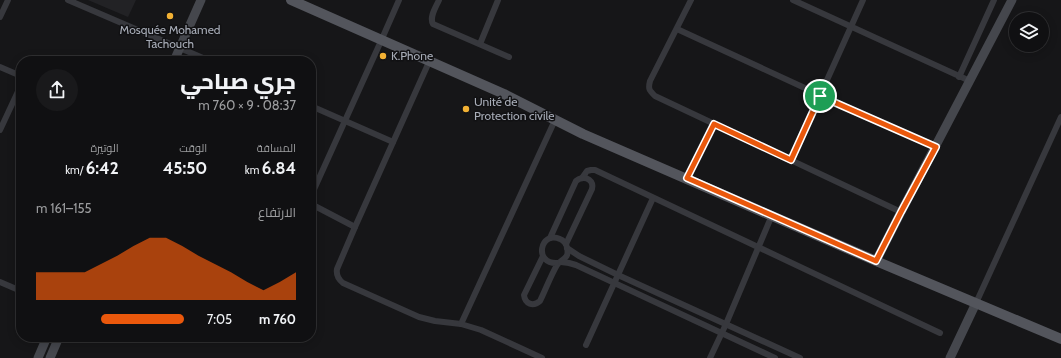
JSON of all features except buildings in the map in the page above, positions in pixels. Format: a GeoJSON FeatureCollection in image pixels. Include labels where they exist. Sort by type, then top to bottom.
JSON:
{"type":"FeatureCollection","features":[{"type":"Feature","properties":{"kind":"main road"},"geometry":{"type":"LineString","coordinates":[[291,0],[504,94],[583,134],[876,261],[1061,339]]}},
{"type":"Feature","properties":{"kind":"street"},"geometry":{"type":"LineString","coordinates":[[0,17],[8,0]]}},
{"type":"Feature","properties":{"kind":"street"},"geometry":{"type":"LineString","coordinates":[[68,0],[198,56]]}},
{"type":"Feature","properties":{"kind":"street"},"geometry":{"type":"LineString","coordinates":[[176,56],[201,0]]}},
{"type":"Feature","properties":{"kind":"street"},"geometry":{"type":"LineString","coordinates":[[316,185],[399,0]]}},
{"type":"Feature","properties":{"kind":"street"},"geometry":{"type":"LineString","coordinates":[[439,0],[432,17],[431,21],[433,24],[509,57]]}},
{"type":"Feature","properties":{"kind":"street"},"geometry":{"type":"LineString","coordinates":[[480,44],[498,0]]}},
{"type":"Feature","properties":{"kind":"street"},"geometry":{"type":"LineString","coordinates":[[692,0],[650,80],[648,87],[650,91],[655,96],[901,212]]}},
{"type":"Feature","properties":{"kind":"street"},"geometry":{"type":"LineString","coordinates":[[793,0],[970,81]]}},
{"type":"Feature","properties":{"kind":"street"},"geometry":{"type":"LineString","coordinates":[[791,160],[863,0]]}},
{"type":"Feature","properties":{"kind":"street"},"geometry":{"type":"LineString","coordinates":[[959,77],[994,0]]}},
{"type":"Feature","properties":{"kind":"street"},"geometry":{"type":"LineString","coordinates":[[876,261],[1012,0]]}},
{"type":"Feature","properties":{"kind":"street"},"geometry":{"type":"LineString","coordinates":[[677,29],[820,96],[936,147]]}},
{"type":"Feature","properties":{"kind":"street"},"geometry":{"type":"LineString","coordinates":[[429,62],[337,269],[337,275],[341,281],[419,317],[435,321],[452,322],[481,330],[542,358]]}},
{"type":"Feature","properties":{"kind":"street"},"geometry":{"type":"LineString","coordinates":[[0,68],[16,74]]}},
{"type":"Feature","properties":{"kind":"street"},"geometry":{"type":"LineString","coordinates":[[0,128],[16,95]]}},
{"type":"Feature","properties":{"kind":"street"},"geometry":{"type":"LineString","coordinates":[[316,108],[394,142]]}},
{"type":"Feature","properties":{"kind":"street"},"geometry":{"type":"LineString","coordinates":[[461,324],[555,120]]}},
{"type":"Feature","properties":{"kind":"street"},"geometry":{"type":"LineString","coordinates":[[950,358],[1060,122]]}},
{"type":"Feature","properties":{"kind":"street"},"geometry":{"type":"LineString","coordinates":[[687,178],[714,124]]}},
{"type":"Feature","properties":{"kind":"street"},"geometry":{"type":"LineString","coordinates":[[775,358],[576,265],[569,263],[553,264],[545,260],[542,248],[543,244],[550,238],[576,181],[582,178],[585,172],[595,170],[940,332]]}},
{"type":"Feature","properties":{"kind":"street"},"geometry":{"type":"LineString","coordinates":[[543,256],[524,295],[526,301],[533,305],[540,301],[559,263],[566,256],[567,246],[592,189],[592,183],[582,178]]}},
{"type":"Feature","properties":{"kind":"street"},"geometry":{"type":"LineString","coordinates":[[586,346],[653,198]]}},
{"type":"Feature","properties":{"kind":"street"},"geometry":{"type":"LineString","coordinates":[[316,207],[356,227]]}},
{"type":"Feature","properties":{"kind":"street"},"geometry":{"type":"LineString","coordinates":[[710,358],[772,215]]}},
{"type":"Feature","properties":{"kind":"street"},"geometry":{"type":"LineString","coordinates":[[550,238],[559,238],[579,256],[618,275],[800,358]]}},
{"type":"Feature","properties":{"kind":"street"},"geometry":{"type":"LineString","coordinates":[[0,282],[16,289]]}},
{"type":"Feature","properties":{"kind":"street"},"geometry":{"type":"LineString","coordinates":[[38,358],[45,342]]}},
{"type":"Feature","properties":{"kind":"street"},"geometry":{"type":"LineString","coordinates":[[50,358],[57,342]]}},
{"type":"Feature","properties":{"kind":"shaded area"},"geometry":{"type":"Polygon","coordinates":[[[88,0],[136,0],[128,17],[88,0]]]}},
{"type":"Feature","properties":{"kind":"place","name":"Mosquée Mohamed Tachouch"},"geometry":{"type":"Point","coordinates":[170,16]}},
{"type":"Feature","properties":{"kind":"place","name":"K.Phone"},"geometry":{"type":"Point","coordinates":[383,56]}},
{"type":"Feature","properties":{"kind":"place","name":"Unité de Protection civile"},"geometry":{"type":"Point","coordinates":[466,109]}},
{"type":"Feature","properties":{"kind":"route"},"geometry":{"type":"LineString","coordinates":[[820,96],[936,147],[876,261],[687,178],[714,124],[791,160],[820,96]]}}]}
